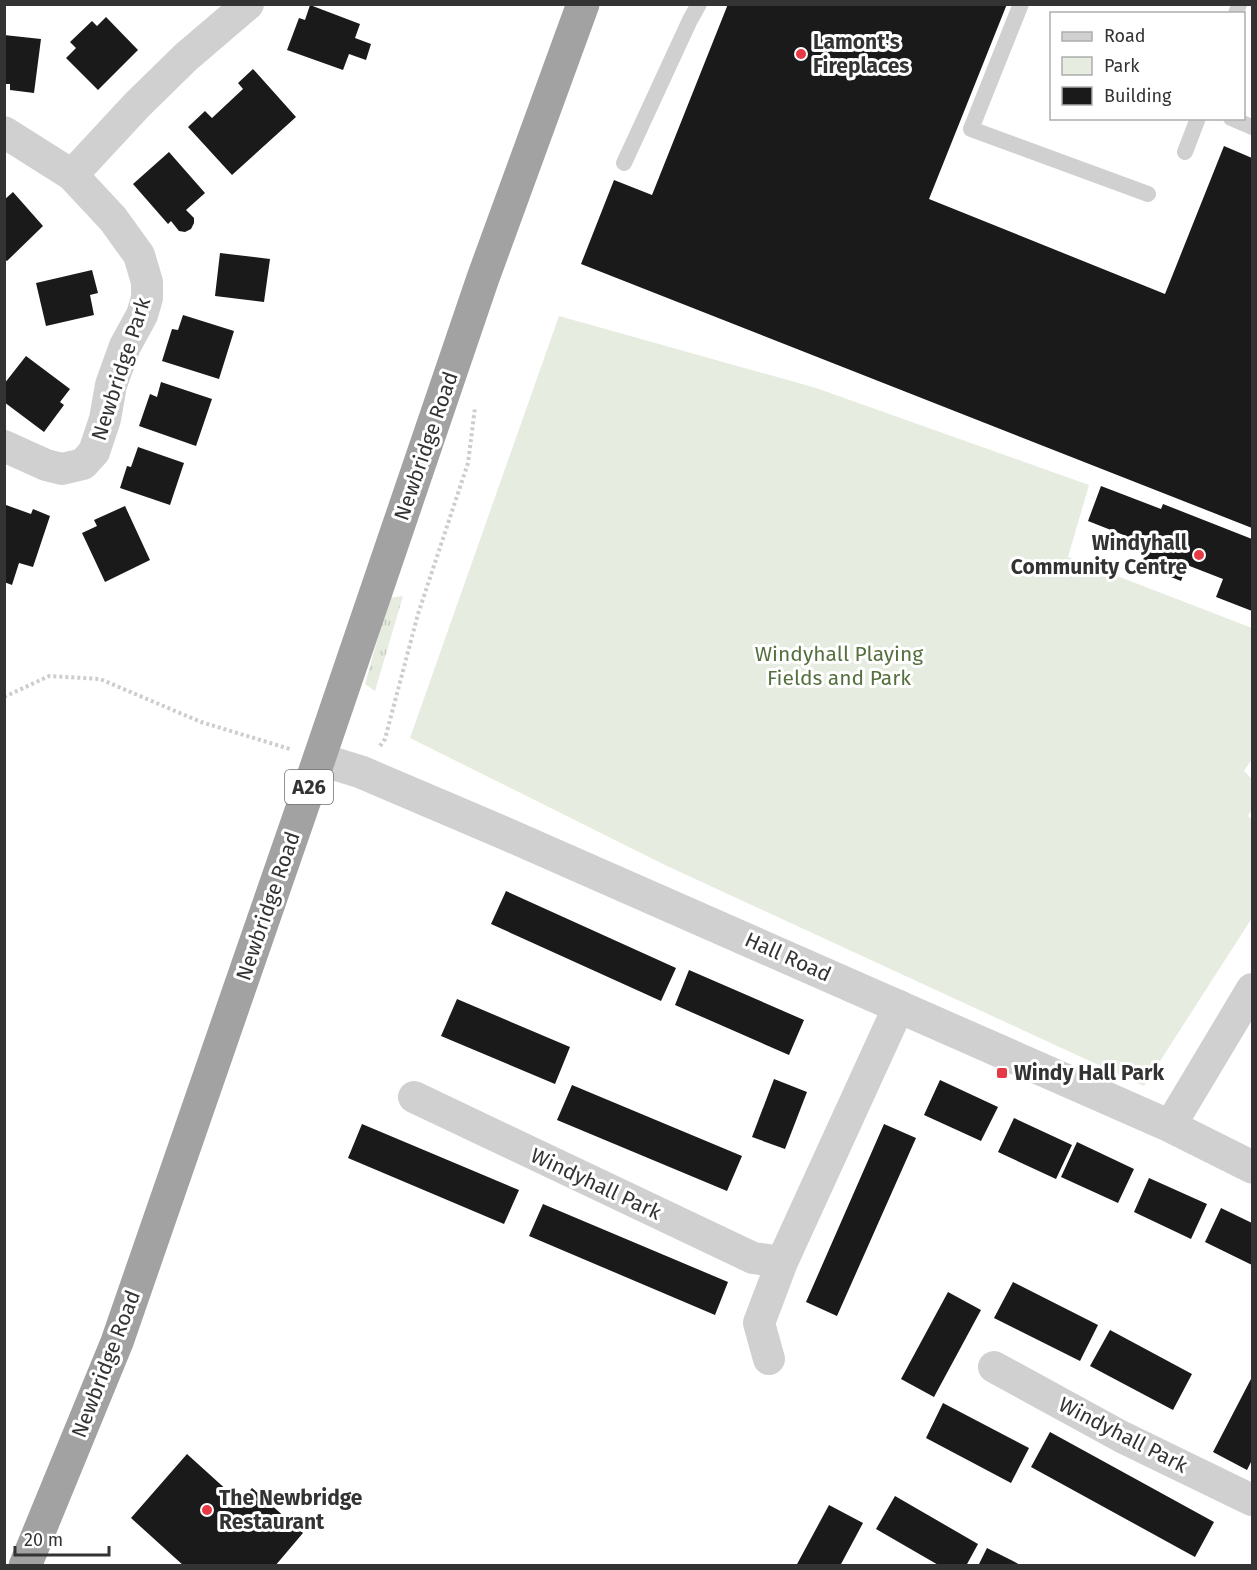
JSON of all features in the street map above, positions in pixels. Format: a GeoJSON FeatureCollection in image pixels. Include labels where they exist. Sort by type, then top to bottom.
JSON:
{"type":"FeatureCollection","features":[{"type":"Feature","properties":{"kind":"highway","name":"Newbridge Road"},"geometry":{"type":"LineString","coordinates":[[25,1566],[117,1342],[320,759],[483,278],[583,4]]}},
{"type":"Feature","properties":{"kind":"street"},"geometry":{"type":"LineString","coordinates":[[72,176],[153,89],[186,57],[248,4]]}},
{"type":"Feature","properties":{"kind":"street","name":"Newbridge Park"},"geometry":{"type":"LineString","coordinates":[[4,132],[72,176],[112,219],[139,255],[147,282],[147,298],[142,315],[125,346],[111,385],[105,419],[94,452],[83,464],[62,469],[46,465],[4,446]]}},
{"type":"Feature","properties":{"kind":"street","name":"Hall Road"},"geometry":{"type":"LineString","coordinates":[[320,759],[361,772],[900,1006],[1170,1126],[1252,1167]]}},
{"type":"Feature","properties":{"kind":"street"},"geometry":{"type":"LineString","coordinates":[[1170,1126],[1252,989]]}},
{"type":"Feature","properties":{"kind":"street"},"geometry":{"type":"LineString","coordinates":[[769,1359],[759,1323],[782,1262],[900,1006]]}},
{"type":"Feature","properties":{"kind":"street","name":"Windyhall Park"},"geometry":{"type":"LineString","coordinates":[[414,1097],[753,1258],[782,1262]]}},
{"type":"Feature","properties":{"kind":"street","name":"Windyhall Park"},"geometry":{"type":"LineString","coordinates":[[994,1367],[1122,1437],[1252,1500]]}},
{"type":"Feature","properties":{"kind":"lane"},"geometry":{"type":"LineString","coordinates":[[624,163],[699,4]]}},
{"type":"Feature","properties":{"kind":"lane"},"geometry":{"type":"LineString","coordinates":[[1021,4],[971,129],[1149,194]]}},
{"type":"Feature","properties":{"kind":"lane"},"geometry":{"type":"LineString","coordinates":[[1185,152],[1196,120]]}},
{"type":"Feature","properties":{"kind":"lane"},"geometry":{"type":"LineString","coordinates":[[1236,120],[1252,127]]}},
{"type":"Feature","properties":{"kind":"path"},"geometry":{"type":"LineString","coordinates":[[361,772],[385,740],[418,614],[468,463],[476,399]]}},
{"type":"Feature","properties":{"kind":"path"},"geometry":{"type":"LineString","coordinates":[[4,697],[49,676],[100,679],[201,722],[320,759]]}},
{"type":"Feature","properties":{"kind":"green space","name":"Windyhall Playing Fields and Park"},"geometry":{"type":"Polygon","coordinates":[[[559,316],[816,388],[1089,485],[1068,557],[1252,628],[1252,759],[1244,771],[1252,779],[1252,809],[1248,816],[1252,820],[1252,918],[1144,1086],[665,865],[410,738],[559,316]]]}},
{"type":"Feature","properties":{"kind":"green space"},"geometry":{"type":"Polygon","coordinates":[[[403,596],[375,691],[365,684],[389,598],[403,596]]]}},
{"type":"Feature","properties":{"kind":"building"},"geometry":{"type":"Polygon","coordinates":[[[728,4],[1007,4],[929,199],[1165,294],[1224,146],[1252,158],[1252,528],[581,264],[614,180],[652,195],[728,4]]]}},
{"type":"Feature","properties":{"kind":"building"},"geometry":{"type":"Polygon","coordinates":[[[310,5],[360,24],[355,38],[371,44],[366,60],[349,54],[343,70],[287,50],[299,18],[305,20],[310,5]]]}},
{"type":"Feature","properties":{"kind":"building"},"geometry":{"type":"Polygon","coordinates":[[[106,17],[138,50],[98,90],[66,58],[76,48],[70,42],[92,21],[97,26],[106,17]]]}},
{"type":"Feature","properties":{"kind":"building"},"geometry":{"type":"Polygon","coordinates":[[[4,35],[41,39],[34,93],[10,90],[10,84],[4,84],[4,35]]]}},
{"type":"Feature","properties":{"kind":"building"},"geometry":{"type":"Polygon","coordinates":[[[253,69],[296,117],[232,175],[188,127],[205,111],[212,118],[243,89],[238,83],[253,69]]]}},
{"type":"Feature","properties":{"kind":"building"},"geometry":{"type":"Polygon","coordinates":[[[169,152],[205,193],[186,210],[194,218],[194,223],[191,229],[185,232],[179,231],[171,221],[168,224],[133,184],[169,152]]]}},
{"type":"Feature","properties":{"kind":"building"},"geometry":{"type":"Polygon","coordinates":[[[13,192],[43,226],[7,261],[4,259],[4,200],[13,192]]]}},
{"type":"Feature","properties":{"kind":"building"},"geometry":{"type":"Polygon","coordinates":[[[220,253],[270,259],[264,302],[215,296],[220,253]]]}},
{"type":"Feature","properties":{"kind":"building"},"geometry":{"type":"Polygon","coordinates":[[[92,270],[98,293],[90,295],[94,315],[46,326],[36,283],[92,270]]]}},
{"type":"Feature","properties":{"kind":"building"},"geometry":{"type":"Polygon","coordinates":[[[183,315],[234,331],[219,379],[162,361],[172,329],[178,330],[183,315]]]}},
{"type":"Feature","properties":{"kind":"building"},"geometry":{"type":"Polygon","coordinates":[[[26,356],[70,389],[60,402],[64,405],[44,432],[4,402],[4,384],[26,356]]]}},
{"type":"Feature","properties":{"kind":"building"},"geometry":{"type":"Polygon","coordinates":[[[161,382],[212,399],[196,446],[139,426],[150,394],[157,397],[161,382]]]}},
{"type":"Feature","properties":{"kind":"building"},"geometry":{"type":"Polygon","coordinates":[[[138,447],[184,463],[170,505],[120,488],[127,466],[131,467],[138,447]]]}},
{"type":"Feature","properties":{"kind":"building","name":"Windyhall Community Centre"},"geometry":{"type":"Polygon","coordinates":[[[1101,486],[1161,509],[1163,504],[1252,539],[1252,611],[1216,597],[1223,579],[1187,565],[1181,581],[1141,565],[1149,545],[1088,521],[1101,486]]]}},
{"type":"Feature","properties":{"kind":"building"},"geometry":{"type":"Polygon","coordinates":[[[6,505],[31,514],[33,509],[50,516],[33,567],[19,563],[12,585],[4,582],[6,505]]]}},
{"type":"Feature","properties":{"kind":"building"},"geometry":{"type":"Polygon","coordinates":[[[125,506],[150,560],[105,582],[82,533],[97,526],[94,520],[125,506]]]}},
{"type":"Feature","properties":{"kind":"building"},"geometry":{"type":"Polygon","coordinates":[[[506,891],[676,968],[661,1001],[491,924],[506,891]]]}},
{"type":"Feature","properties":{"kind":"building"},"geometry":{"type":"Polygon","coordinates":[[[689,970],[804,1020],[789,1055],[675,1005],[689,970]]]}},
{"type":"Feature","properties":{"kind":"building"},"geometry":{"type":"Polygon","coordinates":[[[457,999],[570,1047],[555,1084],[441,1036],[457,999]]]}},
{"type":"Feature","properties":{"kind":"building"},"geometry":{"type":"Polygon","coordinates":[[[774,1079],[807,1092],[785,1149],[752,1137],[774,1079]]]}},
{"type":"Feature","properties":{"kind":"building"},"geometry":{"type":"Polygon","coordinates":[[[940,1080],[998,1107],[981,1141],[924,1115],[940,1080]]]}},
{"type":"Feature","properties":{"kind":"building"},"geometry":{"type":"Polygon","coordinates":[[[572,1085],[742,1156],[727,1191],[557,1120],[572,1085]]]}},
{"type":"Feature","properties":{"kind":"building"},"geometry":{"type":"Polygon","coordinates":[[[1014,1118],[1072,1145],[1056,1179],[998,1152],[1014,1118]]]}},
{"type":"Feature","properties":{"kind":"building"},"geometry":{"type":"Polygon","coordinates":[[[362,1124],[519,1190],[504,1224],[348,1158],[362,1124]]]}},
{"type":"Feature","properties":{"kind":"building"},"geometry":{"type":"Polygon","coordinates":[[[884,1124],[916,1138],[837,1316],[806,1302],[884,1124]]]}},
{"type":"Feature","properties":{"kind":"building"},"geometry":{"type":"Polygon","coordinates":[[[1077,1142],[1134,1169],[1118,1203],[1061,1177],[1077,1142]]]}},
{"type":"Feature","properties":{"kind":"building"},"geometry":{"type":"Polygon","coordinates":[[[1149,1178],[1207,1204],[1191,1239],[1134,1212],[1149,1178]]]}},
{"type":"Feature","properties":{"kind":"building"},"geometry":{"type":"Polygon","coordinates":[[[543,1204],[728,1282],[715,1315],[529,1236],[543,1204]]]}},
{"type":"Feature","properties":{"kind":"building"},"geometry":{"type":"Polygon","coordinates":[[[1221,1208],[1252,1223],[1252,1265],[1205,1242],[1221,1208]]]}},
{"type":"Feature","properties":{"kind":"building"},"geometry":{"type":"Polygon","coordinates":[[[1013,1282],[1098,1325],[1080,1361],[994,1318],[1013,1282]]]}},
{"type":"Feature","properties":{"kind":"building"},"geometry":{"type":"Polygon","coordinates":[[[948,1292],[981,1310],[934,1397],[901,1379],[948,1292]]]}},
{"type":"Feature","properties":{"kind":"building"},"geometry":{"type":"Polygon","coordinates":[[[1110,1330],[1192,1374],[1173,1410],[1090,1366],[1110,1330]]]}},
{"type":"Feature","properties":{"kind":"building"},"geometry":{"type":"Polygon","coordinates":[[[1252,1377],[1252,1460],[1247,1470],[1213,1452],[1252,1377]]]}},
{"type":"Feature","properties":{"kind":"building"},"geometry":{"type":"Polygon","coordinates":[[[943,1403],[1029,1448],[1011,1483],[926,1438],[943,1403]]]}},
{"type":"Feature","properties":{"kind":"building"},"geometry":{"type":"Polygon","coordinates":[[[1050,1432],[1214,1522],[1195,1557],[1031,1467],[1050,1432]]]}},
{"type":"Feature","properties":{"kind":"building","name":"The Newbridge Restaurant"},"geometry":{"type":"Polygon","coordinates":[[[187,1454],[240,1502],[252,1488],[303,1533],[275,1566],[184,1566],[131,1518],[187,1454]]]}},
{"type":"Feature","properties":{"kind":"building"},"geometry":{"type":"Polygon","coordinates":[[[895,1496],[978,1544],[966,1566],[940,1566],[876,1529],[895,1496]]]}},
{"type":"Feature","properties":{"kind":"building"},"geometry":{"type":"Polygon","coordinates":[[[829,1505],[863,1523],[840,1566],[796,1566],[829,1505]]]}},
{"type":"Feature","properties":{"kind":"building"},"geometry":{"type":"Polygon","coordinates":[[[987,1548],[1013,1561],[1022,1566],[978,1566],[987,1548]]]}},
{"type":"Feature","properties":{"kind":"place","name":"Lamont's Fireplaces"},"geometry":{"type":"Point","coordinates":[801,54]}},
{"type":"Feature","properties":{"kind":"place","name":"Windyhall Community Centre"},"geometry":{"type":"Point","coordinates":[1199,555]}},
{"type":"Feature","properties":{"kind":"place","name":"Windy Hall Park"},"geometry":{"type":"Point","coordinates":[1002,1073]}},
{"type":"Feature","properties":{"kind":"place","name":"The Newbridge Restaurant"},"geometry":{"type":"Point","coordinates":[207,1510]}}]}
